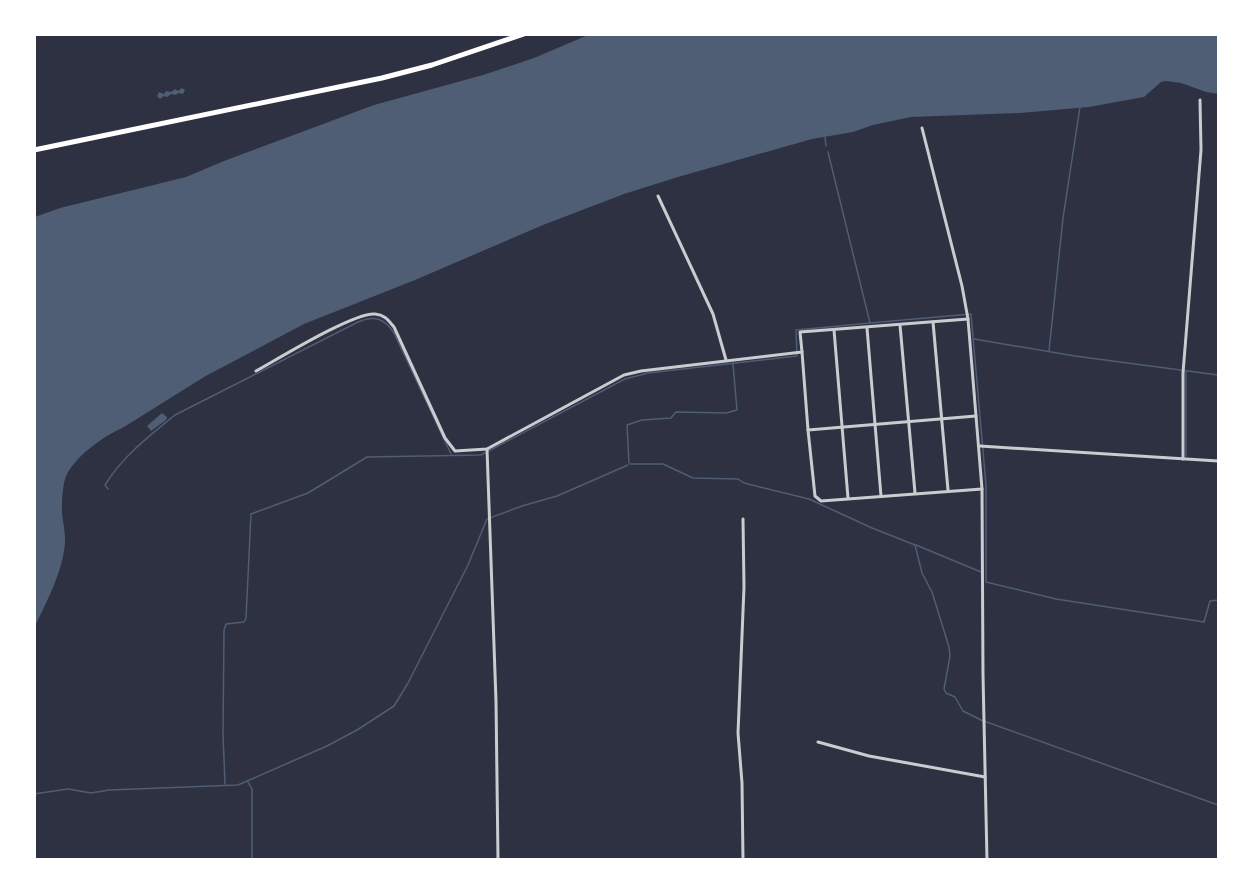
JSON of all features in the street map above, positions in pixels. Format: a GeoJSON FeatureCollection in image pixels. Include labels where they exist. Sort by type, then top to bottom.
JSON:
{"type":"FeatureCollection","features":[{"type":"Feature","properties":{"kind":"highway"},"geometry":{"type":"LineString","coordinates":[[34,150],[382,78],[432,65],[524,34]]}},
{"type":"Feature","properties":{"kind":"street"},"geometry":{"type":"LineString","coordinates":[[1183,459],[1183,373],[1201,150],[1200,100]]}},
{"type":"Feature","properties":{"kind":"street"},"geometry":{"type":"LineString","coordinates":[[922,128],[948,228],[968,319],[980,446],[987,860]]}},
{"type":"Feature","properties":{"kind":"street"},"geometry":{"type":"LineString","coordinates":[[657,196],[713,314],[726,360]]}},
{"type":"Feature","properties":{"kind":"street"},"geometry":{"type":"LineString","coordinates":[[256,371],[356,318],[375,314],[386,316],[394,327],[445,438],[455,451],[487,449],[624,375],[726,360],[802,352]]}},
{"type":"Feature","properties":{"kind":"street"},"geometry":{"type":"LineString","coordinates":[[968,319],[800,332],[808,430],[815,496],[821,501],[982,489]]}},
{"type":"Feature","properties":{"kind":"street"},"geometry":{"type":"LineString","coordinates":[[933,322],[948,491]]}},
{"type":"Feature","properties":{"kind":"street"},"geometry":{"type":"LineString","coordinates":[[900,325],[915,493]]}},
{"type":"Feature","properties":{"kind":"street"},"geometry":{"type":"LineString","coordinates":[[867,328],[881,496]]}},
{"type":"Feature","properties":{"kind":"street"},"geometry":{"type":"LineString","coordinates":[[834,330],[848,498]]}},
{"type":"Feature","properties":{"kind":"street"},"geometry":{"type":"LineString","coordinates":[[808,430],[976,416]]}},
{"type":"Feature","properties":{"kind":"street"},"geometry":{"type":"LineString","coordinates":[[980,446],[1218,461]]}},
{"type":"Feature","properties":{"kind":"street"},"geometry":{"type":"LineString","coordinates":[[487,449],[496,701],[498,860]]}},
{"type":"Feature","properties":{"kind":"street"},"geometry":{"type":"LineString","coordinates":[[743,519],[744,587],[738,733],[742,783],[743,860]]}},
{"type":"Feature","properties":{"kind":"street"},"geometry":{"type":"LineString","coordinates":[[818,742],[869,756],[985,777]]}},
{"type":"Feature","properties":{"kind":"water"},"geometry":{"type":"Polygon","coordinates":[[[588,35],[1218,35],[1218,94],[1166,81],[1161,82],[1144,97],[1089,107],[1020,113],[911,117],[853,132],[812,139],[624,194],[304,324],[204,377],[100,441],[78,459],[67,474],[62,498],[64,554],[54,586],[35,626],[35,217],[60,208],[186,177],[374,105],[483,75],[534,58],[588,35]]]}},
{"type":"Feature","properties":{"kind":"water"},"geometry":{"type":"Polygon","coordinates":[[[182,88],[185,90],[183,94],[171,94],[160,99],[157,96],[159,92],[164,94],[166,91],[171,92],[175,89],[178,91],[182,88]]]}},
{"type":"Feature","properties":{"kind":"water"},"geometry":{"type":"Polygon","coordinates":[[[162,413],[167,417],[166,420],[151,431],[147,426],[162,413]]]}},
{"type":"Feature","properties":{"kind":"waterway"},"geometry":{"type":"LineString","coordinates":[[1049,351],[1063,218],[1080,107]]}},
{"type":"Feature","properties":{"kind":"waterway"},"geometry":{"type":"LineString","coordinates":[[825,137],[826,146]]}},
{"type":"Feature","properties":{"kind":"waterway"},"geometry":{"type":"LineString","coordinates":[[828,152],[870,323],[971,314],[986,485],[986,582],[1056,599],[1204,622],[1210,601],[1218,600]]}},
{"type":"Feature","properties":{"kind":"waterway"},"geometry":{"type":"LineString","coordinates":[[108,489],[105,485],[120,465],[137,447],[175,415],[358,322],[374,318],[382,321],[394,333],[451,454]]}},
{"type":"Feature","properties":{"kind":"waterway"},"geometry":{"type":"LineString","coordinates":[[225,784],[224,630],[226,624],[244,622],[246,618],[251,514],[308,493],[367,457],[481,455],[625,379],[648,373],[797,356],[796,330],[870,323]]}},
{"type":"Feature","properties":{"kind":"waterway"},"geometry":{"type":"LineString","coordinates":[[974,339],[1075,356],[1218,375]]}},
{"type":"Feature","properties":{"kind":"waterway"},"geometry":{"type":"LineString","coordinates":[[629,463],[627,425],[642,420],[671,418],[676,412],[726,413],[737,410],[733,364]]}},
{"type":"Feature","properties":{"kind":"waterway"},"geometry":{"type":"LineString","coordinates":[[1186,372],[1186,456]]}},
{"type":"Feature","properties":{"kind":"waterway"},"geometry":{"type":"LineString","coordinates":[[630,464],[663,464],[693,478],[738,479],[744,483],[809,499],[915,545],[922,573],[932,592],[949,647],[950,656],[944,689],[946,693],[955,697],[963,711],[981,720],[1218,805]]}},
{"type":"Feature","properties":{"kind":"waterway"},"geometry":{"type":"LineString","coordinates":[[34,794],[68,789],[91,793],[109,790],[238,785],[327,746],[357,730],[394,706],[468,565],[487,519],[557,496],[628,465]]}},
{"type":"Feature","properties":{"kind":"waterway"},"geometry":{"type":"LineString","coordinates":[[916,545],[981,572]]}},
{"type":"Feature","properties":{"kind":"waterway"},"geometry":{"type":"LineString","coordinates":[[248,782],[252,789],[252,860]]}}]}
